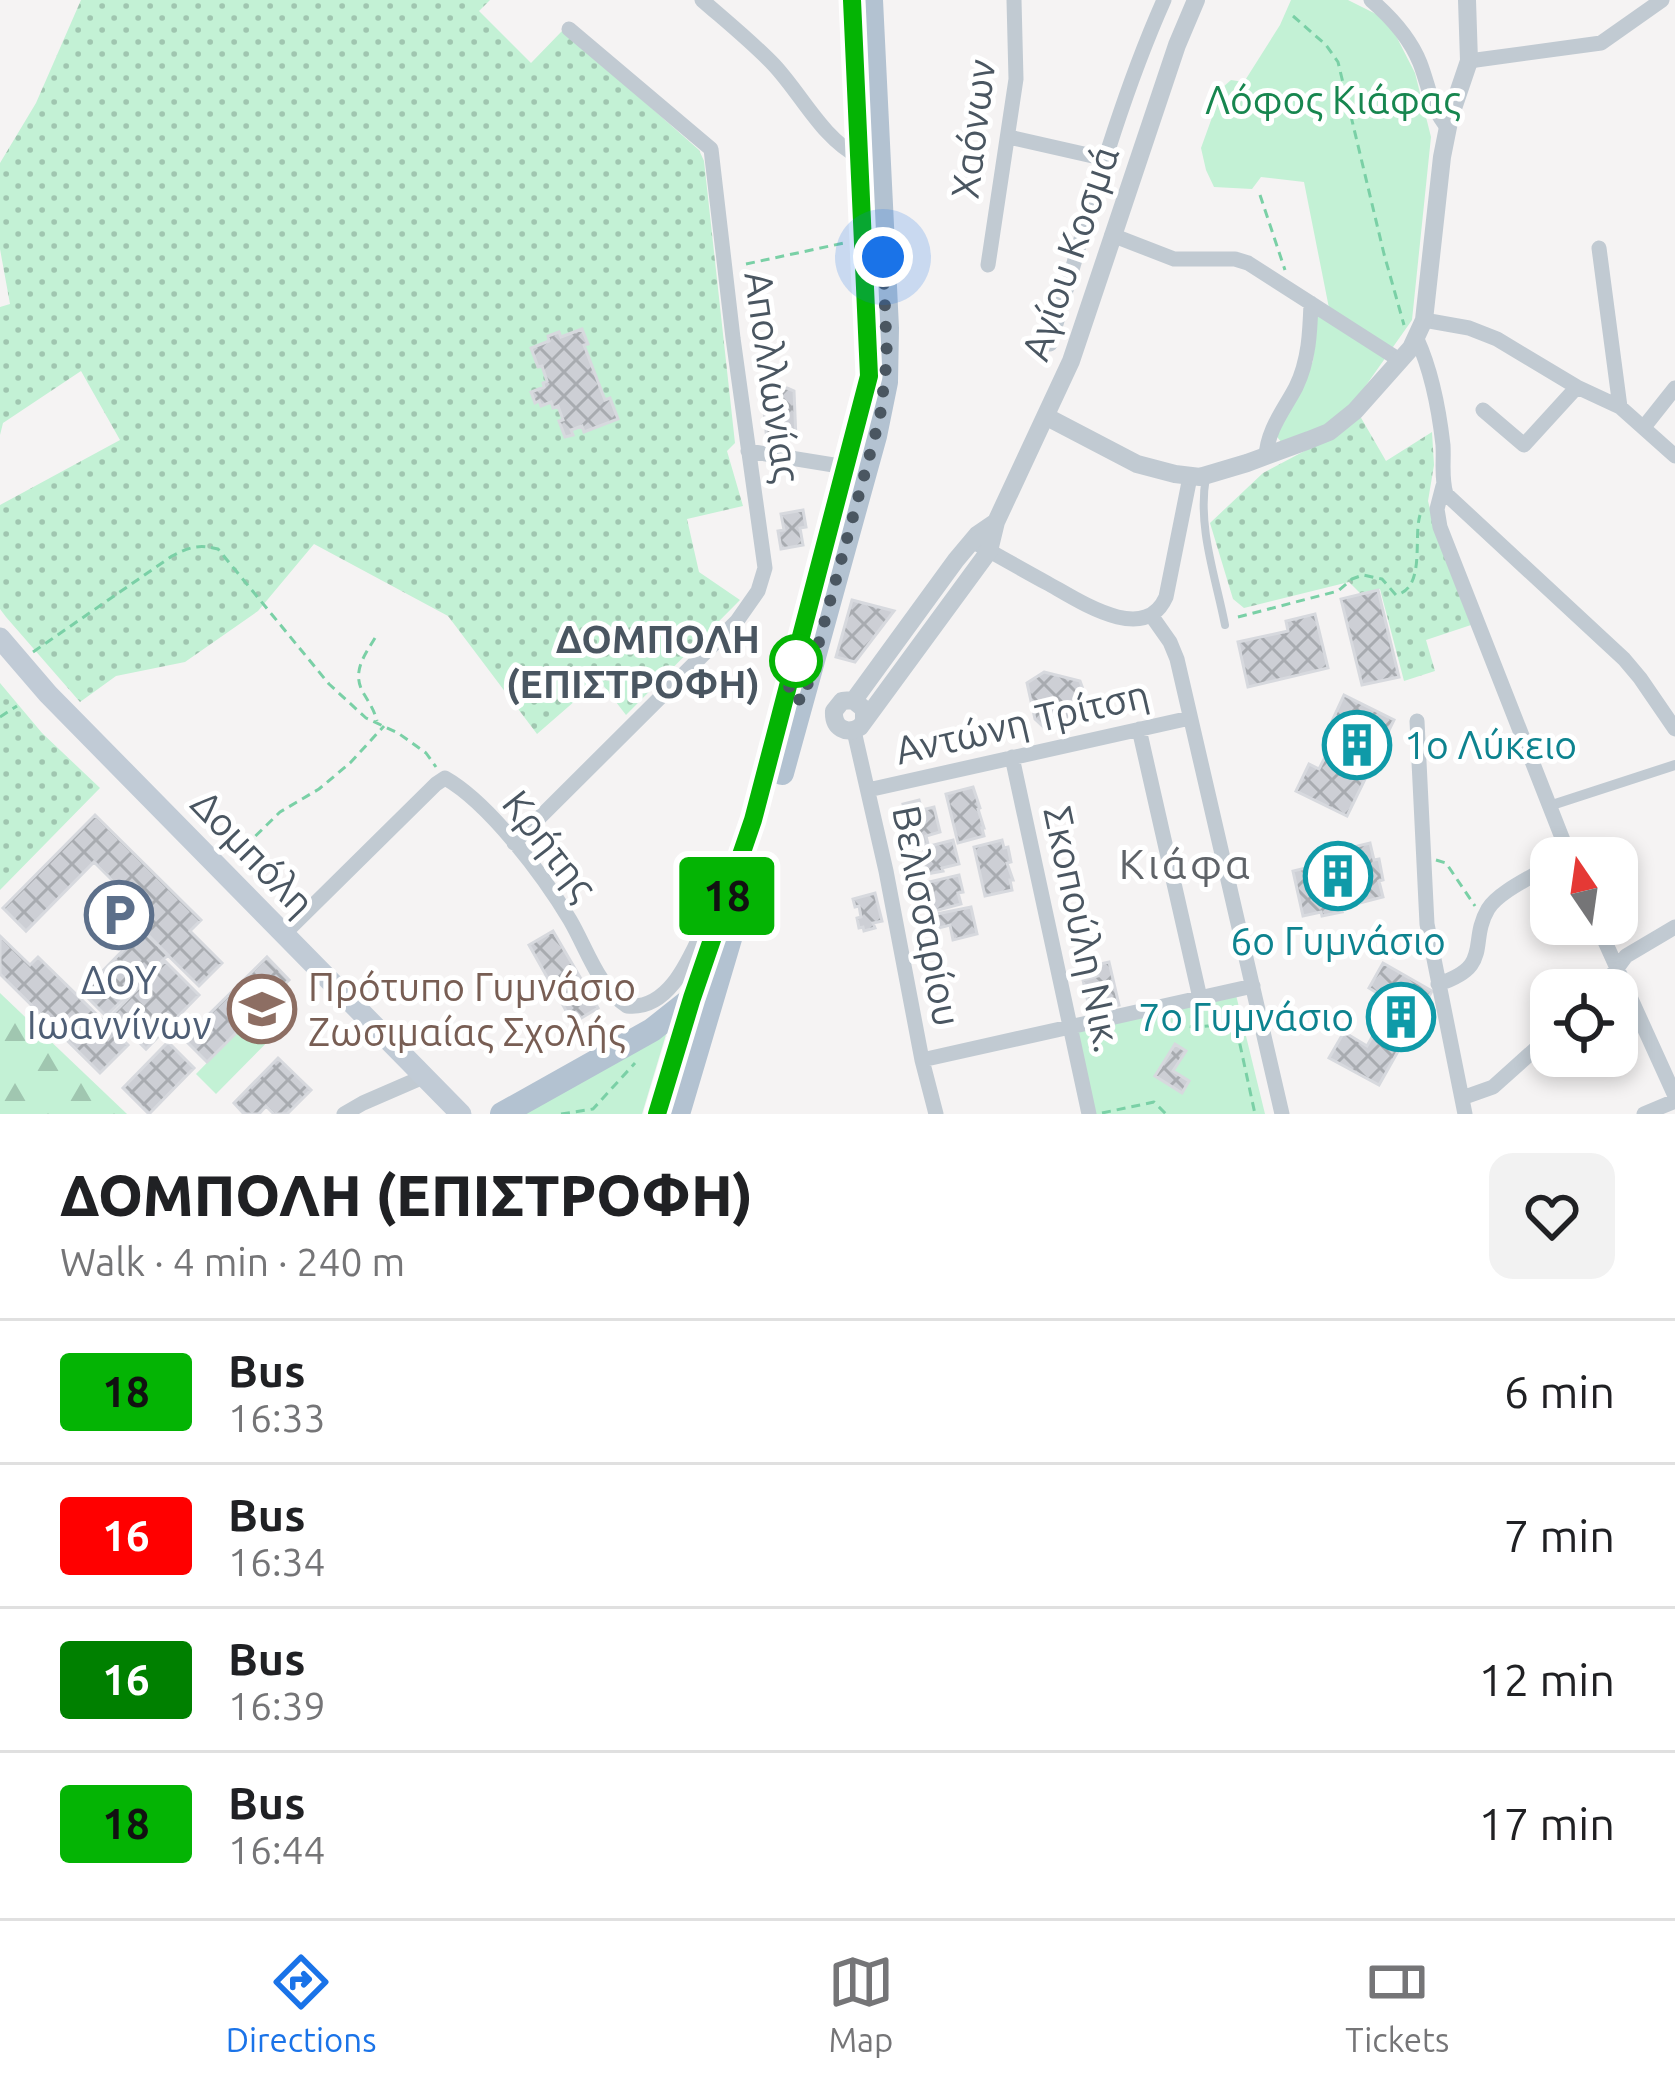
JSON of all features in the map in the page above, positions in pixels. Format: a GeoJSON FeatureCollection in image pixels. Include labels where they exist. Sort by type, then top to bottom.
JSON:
{"type":"FeatureCollection","features":[{"type":"Feature","properties":{"kind":"main road"},"geometry":{"type":"LineString","coordinates":[[657,1114],[795,698],[870,368],[852,0]]}},
{"type":"Feature","properties":{"kind":"main road"},"geometry":{"type":"LineString","coordinates":[[678,1114],[880,417],[887,328],[872,0]]}},
{"type":"Feature","properties":{"kind":"main road","name":"Δομπόλη"},"geometry":{"type":"LineString","coordinates":[[0,638],[220,871],[460,1114]]}},
{"type":"Feature","properties":{"kind":"main road"},"geometry":{"type":"LineString","coordinates":[[502,1114],[661,1025],[692,998]]}},
{"type":"Feature","properties":{"kind":"street"},"geometry":{"type":"LineString","coordinates":[[702,0],[768,58],[838,143],[859,157]]}},
{"type":"Feature","properties":{"kind":"street","name":"Χαόνων"},"geometry":{"type":"LineString","coordinates":[[988,265],[1016,79],[1014,0]]}},
{"type":"Feature","properties":{"kind":"street"},"geometry":{"type":"LineString","coordinates":[[1050,344],[1137,65],[1164,0]]}},
{"type":"Feature","properties":{"kind":"street","name":"Αγίου Κοσμά"},"geometry":{"type":"LineString","coordinates":[[859,726],[989,551],[996,522],[1071,361],[1196,0]]}},
{"type":"Feature","properties":{"kind":"street"},"geometry":{"type":"LineString","coordinates":[[1371,0],[1412,46],[1434,110],[1448,128]]}},
{"type":"Feature","properties":{"kind":"street"},"geometry":{"type":"LineString","coordinates":[[1467,0],[1469,61],[1442,157],[1421,330],[1443,447],[1438,521],[1560,837]]}},
{"type":"Feature","properties":{"kind":"street"},"geometry":{"type":"LineString","coordinates":[[1469,61],[1601,43],[1662,0]]}},
{"type":"Feature","properties":{"kind":"street","name":"Απολλωνίας"},"geometry":{"type":"LineString","coordinates":[[514,843],[737,621],[762,583],[765,568],[711,149],[569,29]]}},
{"type":"Feature","properties":{"kind":"street"},"geometry":{"type":"LineString","coordinates":[[1009,137],[1106,159]]}},
{"type":"Feature","properties":{"kind":"street"},"geometry":{"type":"LineString","coordinates":[[1112,235],[1174,259],[1243,261],[1401,361]]}},
{"type":"Feature","properties":{"kind":"street"},"geometry":{"type":"LineString","coordinates":[[1599,248],[1620,407]]}},
{"type":"Feature","properties":{"kind":"street"},"geometry":{"type":"LineString","coordinates":[[1266,457],[1269,436],[1305,363],[1311,303]]}},
{"type":"Feature","properties":{"kind":"street"},"geometry":{"type":"LineString","coordinates":[[1047,417],[1137,464],[1198,477],[1266,457],[1336,428],[1401,361],[1421,330]]}},
{"type":"Feature","properties":{"kind":"street"},"geometry":{"type":"LineString","coordinates":[[1421,330],[1482,332],[1620,407],[1675,456]]}},
{"type":"Feature","properties":{"kind":"street"},"geometry":{"type":"LineString","coordinates":[[1483,410],[1524,445],[1577,387]]}},
{"type":"Feature","properties":{"kind":"street"},"geometry":{"type":"LineString","coordinates":[[1644,427],[1675,388]]}},
{"type":"Feature","properties":{"kind":"street"},"geometry":{"type":"LineString","coordinates":[[748,452],[846,467]]}},
{"type":"Feature","properties":{"kind":"street"},"geometry":{"type":"LineString","coordinates":[[971,541],[1101,611],[1128,619],[1151,615],[1166,597],[1181,512],[1198,477]]}},
{"type":"Feature","properties":{"kind":"street"},"geometry":{"type":"LineString","coordinates":[[1443,486],[1454,504],[1624,659],[1675,729]]}},
{"type":"Feature","properties":{"kind":"street","name":"Αγίου Κοσμά"},"geometry":{"type":"LineString","coordinates":[[854,700],[971,541],[996,522]]}},
{"type":"Feature","properties":{"kind":"street"},"geometry":{"type":"LineString","coordinates":[[1151,615],[1174,649],[1282,1114]]}},
{"type":"Feature","properties":{"kind":"street"},"geometry":{"type":"LineString","coordinates":[[795,698],[834,712]]}},
{"type":"Feature","properties":{"kind":"street"},"geometry":{"type":"LineString","coordinates":[[854,700],[864,709],[859,726],[838,727],[834,712],[842,701],[854,700]]}},
{"type":"Feature","properties":{"kind":"street","name":"Αντώνη Τρίτση"},"geometry":{"type":"LineString","coordinates":[[868,790],[1190,718]]}},
{"type":"Feature","properties":{"kind":"street"},"geometry":{"type":"LineString","coordinates":[[1417,722],[1426,924],[1464,1106],[1530,1054]]}},
{"type":"Feature","properties":{"kind":"street","name":"Βελισσαρίου"},"geometry":{"type":"LineString","coordinates":[[859,726],[868,790],[936,1114]]}},
{"type":"Feature","properties":{"kind":"street"},"geometry":{"type":"LineString","coordinates":[[1138,729],[1200,998]]}},
{"type":"Feature","properties":{"kind":"street","name":"Σκοπούλη Νικ."},"geometry":{"type":"LineString","coordinates":[[1012,758],[1089,1114]]}},
{"type":"Feature","properties":{"kind":"street"},"geometry":{"type":"LineString","coordinates":[[1549,806],[1675,765]]}},
{"type":"Feature","properties":{"kind":"street","name":"Κρήτης"},"geometry":{"type":"LineString","coordinates":[[440,780],[445,778],[468,795],[514,843],[568,917],[608,989],[621,1003],[632,1007],[652,1001],[672,984],[721,894],[731,886]]}},
{"type":"Feature","properties":{"kind":"street"},"geometry":{"type":"LineString","coordinates":[[283,935],[440,780]]}},
{"type":"Feature","properties":{"kind":"street"},"geometry":{"type":"LineString","coordinates":[[1438,984],[1464,971],[1476,958],[1485,914],[1500,897],[1530,879]]}},
{"type":"Feature","properties":{"kind":"street"},"geometry":{"type":"LineString","coordinates":[[1616,968],[1631,953],[1675,928]]}},
{"type":"Feature","properties":{"kind":"street"},"geometry":{"type":"LineString","coordinates":[[1606,945],[1675,1099],[1644,1114]]}},
{"type":"Feature","properties":{"kind":"street"},"geometry":{"type":"LineString","coordinates":[[922,1060],[1252,986]]}},
{"type":"Feature","properties":{"kind":"street"},"geometry":{"type":"LineString","coordinates":[[344,1114],[423,1077]]}},
{"type":"Feature","properties":{"kind":"lane"},"geometry":{"type":"LineString","coordinates":[[1198,477],[1225,623]]}},
{"type":"Feature","properties":{"kind":"path"},"geometry":{"type":"LineString","coordinates":[[1293,16],[1326,45],[1337,62],[1405,326],[1421,330]]}},
{"type":"Feature","properties":{"kind":"path"},"geometry":{"type":"LineString","coordinates":[[1260,196],[1288,289]]}},
{"type":"Feature","properties":{"kind":"path"},"geometry":{"type":"LineString","coordinates":[[746,265],[838,244]]}},
{"type":"Feature","properties":{"kind":"path"},"geometry":{"type":"LineString","coordinates":[[1225,623],[1338,591],[1364,575],[1380,578],[1396,595],[1404,594],[1416,566],[1419,516],[1437,509]]}},
{"type":"Feature","properties":{"kind":"path"},"geometry":{"type":"LineString","coordinates":[[19,662],[172,556],[204,545],[218,549],[329,684],[366,718],[426,753],[440,780]]}},
{"type":"Feature","properties":{"kind":"path"},"geometry":{"type":"LineString","coordinates":[[375,638],[358,676],[377,723]]}},
{"type":"Feature","properties":{"kind":"path"},"geometry":{"type":"LineString","coordinates":[[0,717],[17,706]]}},
{"type":"Feature","properties":{"kind":"path"},"geometry":{"type":"LineString","coordinates":[[220,871],[268,822],[350,763],[384,726]]}},
{"type":"Feature","properties":{"kind":"path"},"geometry":{"type":"LineString","coordinates":[[1422,858],[1446,863],[1485,914]]}},
{"type":"Feature","properties":{"kind":"path"},"geometry":{"type":"LineString","coordinates":[[1153,1023],[1199,1028],[1220,1025],[1234,1030],[1255,1114]]}},
{"type":"Feature","properties":{"kind":"path"},"geometry":{"type":"LineString","coordinates":[[562,1114],[593,1109],[638,1060]]}},
{"type":"Feature","properties":{"kind":"path"},"geometry":{"type":"LineString","coordinates":[[1099,1114],[1154,1102],[1166,1114]]}},
{"type":"Feature","properties":{"kind":"green space"},"geometry":{"type":"Polygon","coordinates":[[[81,0],[490,0],[479,11],[531,63],[563,30],[699,150],[704,161],[735,443],[727,451],[743,506],[687,519],[699,572],[740,600],[626,715],[599,680],[537,734],[448,616],[314,544],[258,611],[185,662],[116,676],[80,702],[6,617],[0,609],[0,505],[120,440],[81,371],[3,423],[0,435],[0,307],[10,304],[0,249],[0,163],[36,103],[81,0]]]}},
{"type":"Feature","properties":{"kind":"green space","name":"Λόφος Κιάφας"},"geometry":{"type":"Polygon","coordinates":[[[1291,0],[1348,0],[1376,14],[1393,30],[1415,73],[1431,137],[1412,320],[1355,401],[1325,429],[1282,443],[1274,433],[1294,404],[1313,361],[1317,315],[1329,308],[1304,182],[1261,177],[1252,189],[1214,187],[1201,148],[1223,87],[1231,80],[1244,82],[1291,0]]]}},
{"type":"Feature","properties":{"kind":"green space"},"geometry":{"type":"Polygon","coordinates":[[[1360,416],[1386,461],[1432,432],[1434,465],[1428,501],[1471,625],[1426,640],[1435,671],[1404,681],[1380,589],[1360,593],[1349,582],[1244,608],[1233,599],[1210,523],[1263,473],[1360,416]]]}},
{"type":"Feature","properties":{"kind":"green space"},"geometry":{"type":"Polygon","coordinates":[[[0,683],[42,733],[100,788],[0,890],[0,683]]]}},
{"type":"Feature","properties":{"kind":"green space"},"geometry":{"type":"Polygon","coordinates":[[[0,993],[127,1114],[0,1114],[0,993]]]}},
{"type":"Feature","properties":{"kind":"green space"},"geometry":{"type":"Polygon","coordinates":[[[274,994],[295,1014],[216,1094],[196,1074],[274,994]]]}},
{"type":"Feature","properties":{"kind":"green space"},"geometry":{"type":"Polygon","coordinates":[[[1236,995],[1265,1114],[1095,1114],[1077,1030],[1236,995]]]}},
{"type":"Feature","properties":{"kind":"green space"},"geometry":{"type":"Polygon","coordinates":[[[668,1028],[642,1114],[513,1114],[668,1028]]]}},
{"type":"Feature","properties":{"kind":"building"},"geometry":{"type":"Polygon","coordinates":[[[582,329],[605,400],[610,398],[618,419],[584,432],[582,426],[565,437],[558,406],[535,403],[531,392],[547,381],[531,348],[549,341],[548,336],[559,332],[561,337],[582,329]]]}},
{"type":"Feature","properties":{"kind":"building"},"geometry":{"type":"Polygon","coordinates":[[[768,390],[794,391],[796,439],[767,441],[763,401],[773,400],[768,390]]]}},
{"type":"Feature","properties":{"kind":"building"},"geometry":{"type":"Polygon","coordinates":[[[803,510],[803,545],[781,549],[781,514],[803,510]]]}},
{"type":"Feature","properties":{"kind":"building"},"geometry":{"type":"Polygon","coordinates":[[[1378,590],[1399,677],[1362,685],[1341,599],[1378,590]]]}},
{"type":"Feature","properties":{"kind":"building"},"geometry":{"type":"Polygon","coordinates":[[[852,600],[894,611],[855,662],[836,657],[852,600]]]}},
{"type":"Feature","properties":{"kind":"building"},"geometry":{"type":"Polygon","coordinates":[[[1315,614],[1328,668],[1248,687],[1238,642],[1288,631],[1286,621],[1315,614]]]}},
{"type":"Feature","properties":{"kind":"building"},"geometry":{"type":"Polygon","coordinates":[[[1044,672],[1080,681],[1088,703],[1083,707],[1086,713],[1060,732],[1056,728],[1050,733],[1035,719],[1027,683],[1044,672]]]}},
{"type":"Feature","properties":{"kind":"building","name":"1ο Λύκειο"},"geometry":{"type":"Polygon","coordinates":[[[1344,695],[1394,720],[1347,816],[1296,791],[1309,764],[1319,769],[1341,726],[1332,721],[1344,695]]]}},
{"type":"Feature","properties":{"kind":"building"},"geometry":{"type":"Polygon","coordinates":[[[973,787],[984,836],[958,843],[946,794],[973,787]]]}},
{"type":"Feature","properties":{"kind":"building"},"geometry":{"type":"Polygon","coordinates":[[[919,800],[922,810],[934,807],[940,832],[926,836],[928,844],[914,848],[912,839],[907,840],[901,814],[905,813],[903,804],[919,800]]]}},
{"type":"Feature","properties":{"kind":"building"},"geometry":{"type":"Polygon","coordinates":[[[95,815],[201,920],[190,931],[222,963],[199,986],[121,909],[131,899],[94,862],[26,931],[3,908],[95,815]]]}},
{"type":"Feature","properties":{"kind":"building"},"geometry":{"type":"Polygon","coordinates":[[[953,840],[959,864],[921,875],[916,856],[930,846],[953,840]]]}},
{"type":"Feature","properties":{"kind":"building"},"geometry":{"type":"Polygon","coordinates":[[[1002,840],[1011,862],[1007,863],[1012,890],[985,896],[974,847],[1002,840]]]}},
{"type":"Feature","properties":{"kind":"building","name":"6ο Γυμνάσιο"},"geometry":{"type":"Polygon","coordinates":[[[1370,843],[1374,860],[1379,859],[1383,897],[1340,908],[1342,912],[1303,916],[1293,871],[1343,859],[1341,850],[1370,843]]]}},
{"type":"Feature","properties":{"kind":"building"},"geometry":{"type":"Polygon","coordinates":[[[959,875],[961,904],[931,912],[926,909],[920,884],[959,875]]]}},
{"type":"Feature","properties":{"kind":"building"},"geometry":{"type":"Polygon","coordinates":[[[875,893],[882,921],[864,931],[859,928],[859,906],[855,907],[853,899],[875,893]]]}},
{"type":"Feature","properties":{"kind":"building"},"geometry":{"type":"Polygon","coordinates":[[[971,907],[977,934],[953,940],[950,925],[935,929],[932,915],[971,907]]]}},
{"type":"Feature","properties":{"kind":"building"},"geometry":{"type":"Polygon","coordinates":[[[143,930],[168,955],[106,1016],[82,992],[143,930]]]}},
{"type":"Feature","properties":{"kind":"building"},"geometry":{"type":"Polygon","coordinates":[[[553,931],[598,1008],[573,1023],[529,945],[553,931]]]}},
{"type":"Feature","properties":{"kind":"building"},"geometry":{"type":"Polygon","coordinates":[[[0,936],[30,965],[38,957],[128,1045],[100,1073],[0,974],[0,936]]]}},
{"type":"Feature","properties":{"kind":"building"},"geometry":{"type":"Polygon","coordinates":[[[267,957],[289,980],[207,1062],[184,1039],[267,957]]]}},
{"type":"Feature","properties":{"kind":"building","name":"ΔΟΥ Ιωαννίνων"},"geometry":{"type":"Polygon","coordinates":[[[165,961],[199,995],[146,1049],[112,1015],[165,961]]]}},
{"type":"Feature","properties":{"kind":"building"},"geometry":{"type":"Polygon","coordinates":[[[1109,962],[1119,1005],[1090,1011],[1083,980],[1098,976],[1096,965],[1109,962]]]}},
{"type":"Feature","properties":{"kind":"building","name":"7ο Γυμνάσιο"},"geometry":{"type":"Polygon","coordinates":[[[1383,963],[1432,991],[1379,1085],[1329,1058],[1344,1032],[1367,1046],[1392,1002],[1369,988],[1383,963]]]}},
{"type":"Feature","properties":{"kind":"building"},"geometry":{"type":"Polygon","coordinates":[[[168,1042],[194,1068],[149,1114],[123,1088],[168,1042]]]}},
{"type":"Feature","properties":{"kind":"building"},"geometry":{"type":"Polygon","coordinates":[[[1175,1044],[1186,1051],[1173,1071],[1189,1081],[1182,1093],[1155,1076],[1175,1044]]]}},
{"type":"Feature","properties":{"kind":"building"},"geometry":{"type":"Polygon","coordinates":[[[278,1058],[311,1090],[287,1114],[274,1114],[266,1106],[259,1114],[244,1114],[234,1103],[278,1058]]]}},
{"type":"Feature","properties":{"kind":"bus line","name":"18"},"geometry":{"type":"LineString","coordinates":[[657,1114],[753,820],[869,376],[852,0]]}},
{"type":"Feature","properties":{"kind":"place","name":"ΔΟΜΠΟΛΗ (ΕΠΙΣΤΡΟΦΗ)"},"geometry":{"type":"Point","coordinates":[796,661]}},
{"type":"Feature","properties":{"kind":"place","name":"1ο Λύκειο"},"geometry":{"type":"Point","coordinates":[1357,745]}},
{"type":"Feature","properties":{"kind":"place","name":"6ο Γυμνάσιο"},"geometry":{"type":"Point","coordinates":[1338,876]}},
{"type":"Feature","properties":{"kind":"place","name":"ΔΟΥ Ιωαννίνων"},"geometry":{"type":"Point","coordinates":[119,915]}},
{"type":"Feature","properties":{"kind":"place","name":"Πρότυπο Γυμνάσιο Ζωσιμαίας Σχολής"},"geometry":{"type":"Point","coordinates":[262,1009]}},
{"type":"Feature","properties":{"kind":"place","name":"7ο Γυμνάσιο"},"geometry":{"type":"Point","coordinates":[1401,1017]}},
{"type":"Feature","properties":{"kind":"district","name":"Κιάφα"},"geometry":{"type":"Point","coordinates":[1186,864]}},
{"type":"Feature","properties":{"kind":"route"},"geometry":{"type":"LineString","coordinates":[[796,661],[798,653],[787,695],[803,701],[880,417],[886,382],[883,257]]}}]}
